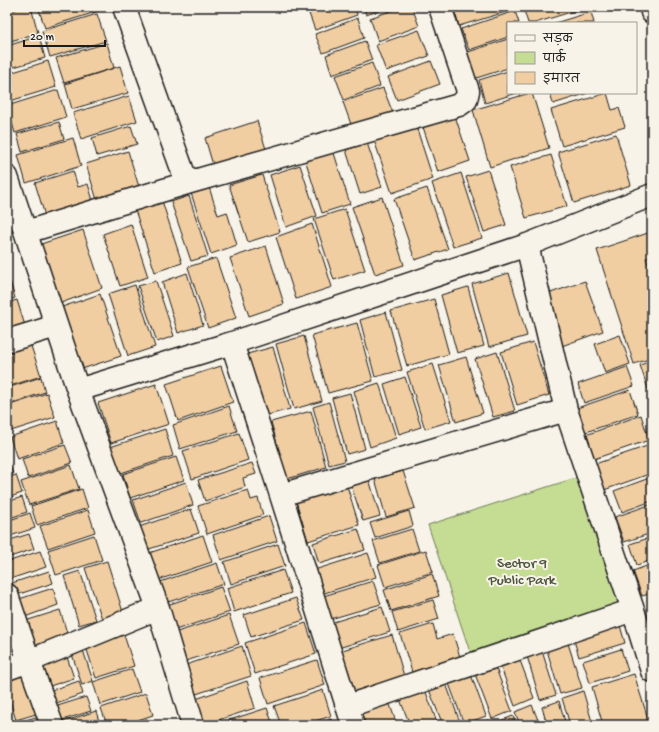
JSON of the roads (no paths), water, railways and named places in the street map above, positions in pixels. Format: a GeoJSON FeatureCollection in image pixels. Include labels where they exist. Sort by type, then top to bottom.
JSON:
{"type":"FeatureCollection","features":[{"type":"Feature","properties":{"kind":"street"},"geometry":{"type":"LineString","coordinates":[[124,7],[187,183]]}},
{"type":"Feature","properties":{"kind":"street"},"geometry":{"type":"LineString","coordinates":[[26,232],[187,183],[459,105],[466,100],[468,91],[440,7]]}},
{"type":"Feature","properties":{"kind":"street"},"geometry":{"type":"LineString","coordinates":[[651,7],[652,12]]}},
{"type":"Feature","properties":{"kind":"street"},"geometry":{"type":"LineString","coordinates":[[7,176],[78,390],[158,608],[193,725]]}},
{"type":"Feature","properties":{"kind":"street"},"geometry":{"type":"LineString","coordinates":[[78,390],[232,342],[527,245],[652,194]]}},
{"type":"Feature","properties":{"kind":"street"},"geometry":{"type":"LineString","coordinates":[[527,245],[566,410],[652,671]]}},
{"type":"Feature","properties":{"kind":"street"},"geometry":{"type":"LineString","coordinates":[[7,341],[56,326]]}},
{"type":"Feature","properties":{"kind":"street"},"geometry":{"type":"LineString","coordinates":[[232,342],[350,715],[633,610]]}},
{"type":"Feature","properties":{"kind":"street"},"geometry":{"type":"LineString","coordinates":[[281,495],[566,410]]}},
{"type":"Feature","properties":{"kind":"street"},"geometry":{"type":"LineString","coordinates":[[7,595],[52,725]]}},
{"type":"Feature","properties":{"kind":"street"},"geometry":{"type":"LineString","coordinates":[[7,669],[158,608]]}},
{"type":"Feature","properties":{"kind":"park label","name":"Sector 9 Public Park"},"geometry":{"type":"Point","coordinates":[522,570]}}]}
